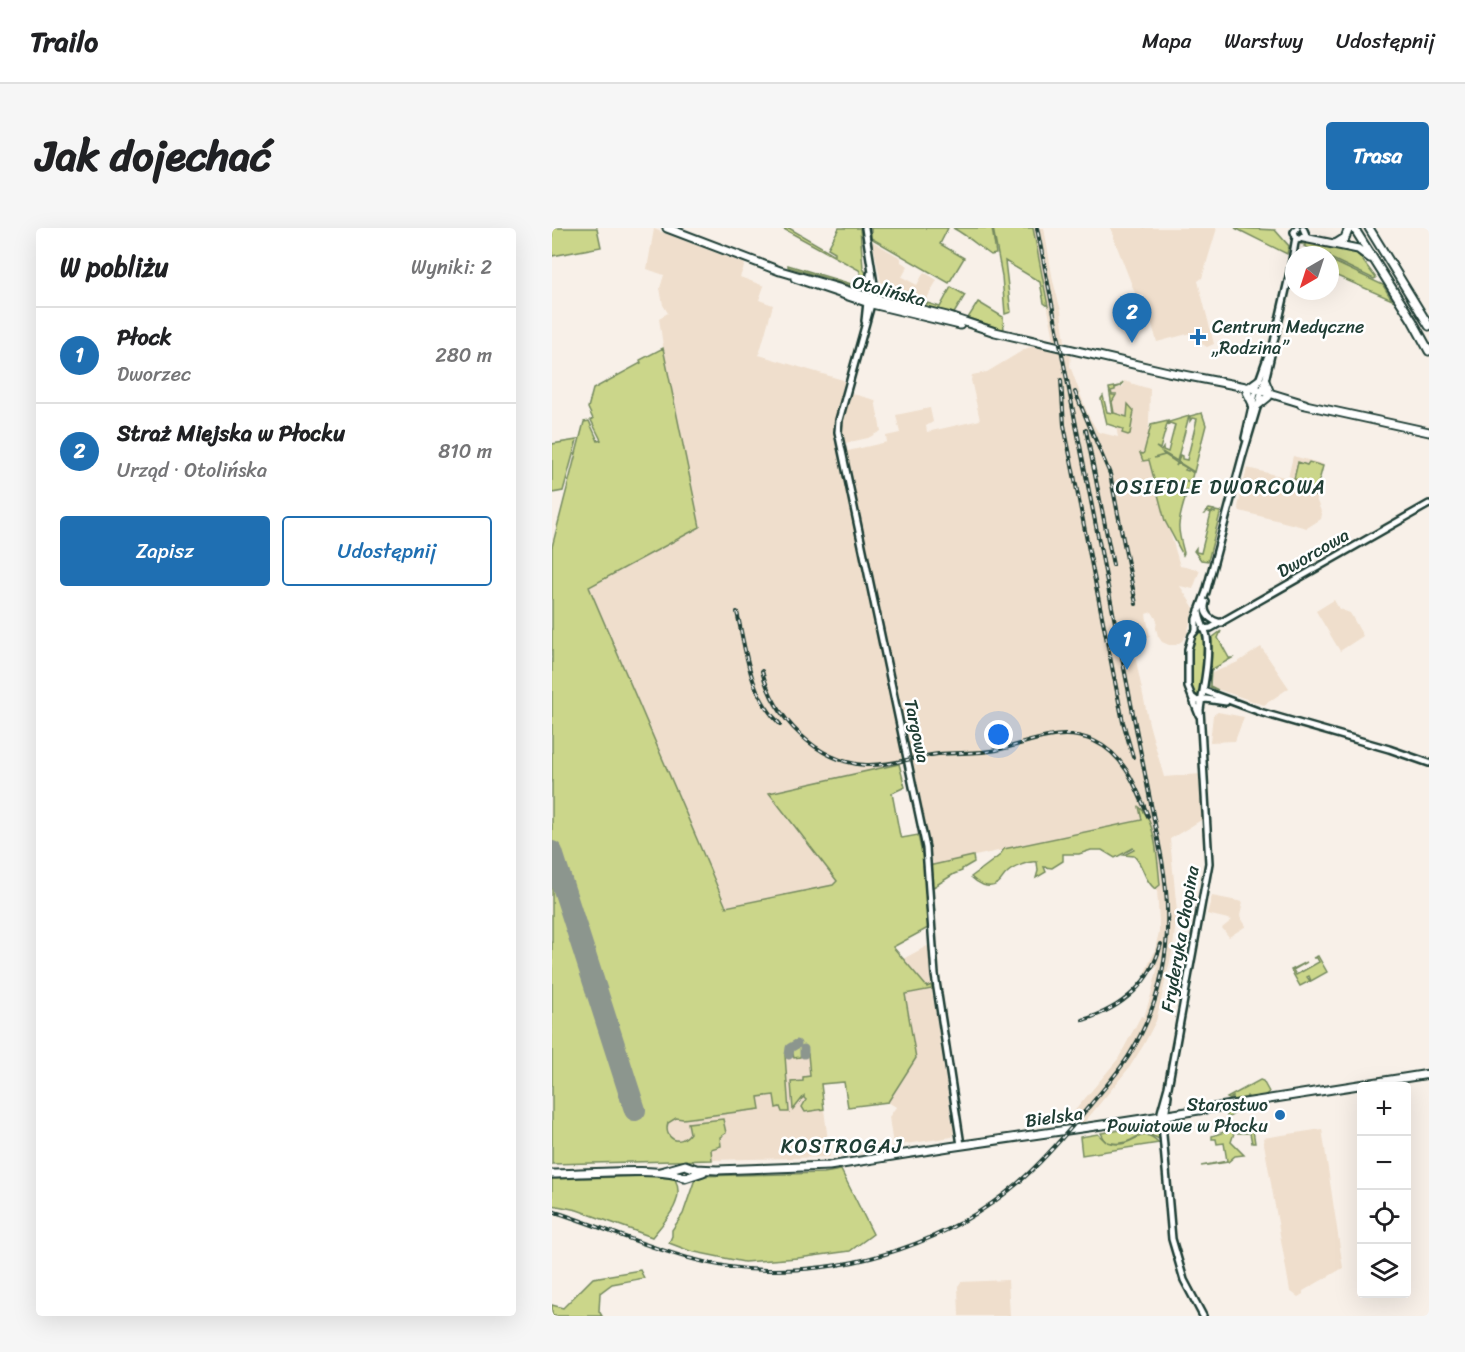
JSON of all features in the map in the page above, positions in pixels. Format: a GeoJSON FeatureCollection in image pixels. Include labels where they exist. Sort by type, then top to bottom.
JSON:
{"type":"FeatureCollection","features":[{"type":"Feature","properties":{"kind":"main road","name":"Otolińska"},"geometry":{"type":"LineString","coordinates":[[667,228],[777,270],[870,300],[982,331],[995,332],[1429,432]]}},
{"type":"Feature","properties":{"kind":"main road"},"geometry":{"type":"LineString","coordinates":[[1336,243],[1345,238],[1349,228]]}},
{"type":"Feature","properties":{"kind":"main road"},"geometry":{"type":"LineString","coordinates":[[1354,228],[1409,314],[1429,351]]}},
{"type":"Feature","properties":{"kind":"main road"},"geometry":{"type":"LineString","coordinates":[[1369,228],[1429,326]]}},
{"type":"Feature","properties":{"kind":"main road"},"geometry":{"type":"LineString","coordinates":[[1375,228],[1383,250]]}},
{"type":"Feature","properties":{"kind":"main road"},"geometry":{"type":"LineString","coordinates":[[1301,232],[1319,240],[1362,251],[1382,271]]}},
{"type":"Feature","properties":{"kind":"main road"},"geometry":{"type":"LineString","coordinates":[[1409,314],[1418,309]]}},
{"type":"Feature","properties":{"kind":"main road"},"geometry":{"type":"LineString","coordinates":[[1255,404],[1248,390],[1262,381]]}},
{"type":"Feature","properties":{"kind":"main road"},"geometry":{"type":"LineString","coordinates":[[1255,404],[1262,393],[1262,381]]}},
{"type":"Feature","properties":{"kind":"main road","name":"Bielska"},"geometry":{"type":"LineString","coordinates":[[552,1174],[830,1166],[1429,1074]]}},
{"type":"Feature","properties":{"kind":"main road","name":"Bielska"},"geometry":{"type":"LineString","coordinates":[[684,1169],[692,1170],[691,1175],[717,1170]]}},
{"type":"Feature","properties":{"kind":"street"},"geometry":{"type":"LineString","coordinates":[[865,228],[875,288],[870,300]]}},
{"type":"Feature","properties":{"kind":"street","name":"Fryderyka Chopina"},"geometry":{"type":"LineString","coordinates":[[1201,722],[1189,693],[1187,657],[1255,404],[1262,393],[1262,381],[1285,292]]}},
{"type":"Feature","properties":{"kind":"street","name":"Targowa"},"geometry":{"type":"LineString","coordinates":[[870,300],[864,330],[840,414],[838,432],[926,848],[936,984],[961,1145]]}},
{"type":"Feature","properties":{"kind":"street","name":"Dworcowa"},"geometry":{"type":"LineString","coordinates":[[1196,630],[1211,628],[1429,504]]}},
{"type":"Feature","properties":{"kind":"street"},"geometry":{"type":"LineString","coordinates":[[1210,577],[1210,590],[1204,609],[1214,620],[1222,622]]}},
{"type":"Feature","properties":{"kind":"street","name":"Fryderyka Chopina"},"geometry":{"type":"LineString","coordinates":[[1164,1115],[1162,1106],[1168,1088],[1208,874],[1209,848],[1201,722],[1207,637],[1199,620],[1199,610]]}},
{"type":"Feature","properties":{"kind":"street"},"geometry":{"type":"LineString","coordinates":[[1207,637],[1211,628]]}},
{"type":"Feature","properties":{"kind":"street"},"geometry":{"type":"LineString","coordinates":[[1204,691],[1279,718],[1389,749],[1429,763]]}},
{"type":"Feature","properties":{"kind":"street"},"geometry":{"type":"LineString","coordinates":[[1189,693],[1194,700],[1211,699],[1230,702]]}},
{"type":"Feature","properties":{"kind":"street"},"geometry":{"type":"LineString","coordinates":[[1164,1115],[1174,1249],[1184,1280],[1203,1316]]}},
{"type":"Feature","properties":{"kind":"shaded area"},"geometry":{"type":"Polygon","coordinates":[[[1032,228],[1044,228],[1053,281],[1061,311],[1066,350],[1071,352],[1070,366],[1088,415],[1098,432],[1118,437],[1109,389],[1123,387],[1124,381],[1150,389],[1148,457],[1180,566],[1200,570],[1193,589],[1180,586],[1194,608],[1187,634],[1182,641],[1176,645],[1162,642],[1156,628],[1157,620],[1152,612],[1146,614],[1150,637],[1132,641],[1149,724],[1164,777],[1200,774],[1203,819],[1170,839],[1177,912],[1173,948],[1156,1021],[1129,1068],[1083,1124],[1062,1126],[1118,1059],[1141,1016],[1144,1017],[1151,995],[1158,966],[1144,974],[1154,953],[1159,921],[1155,858],[1143,820],[933,865],[913,761],[769,793],[837,881],[833,885],[761,900],[822,1032],[826,1084],[821,1085],[830,1157],[552,1164],[552,615],[691,488],[666,367],[659,318],[668,313],[663,305],[660,288],[664,275],[647,269],[654,229],[745,264],[740,277],[764,286],[759,300],[773,305],[759,355],[843,380],[842,391],[875,400],[881,431],[868,438],[845,443],[848,451],[887,442],[886,436],[900,433],[896,415],[930,408],[933,422],[926,426],[927,432],[980,420],[971,380],[972,375],[987,372],[1027,348],[1035,346],[1056,349],[1032,228]]]}},
{"type":"Feature","properties":{"kind":"shaded area"},"geometry":{"type":"Polygon","coordinates":[[[1110,228],[1217,228],[1202,278],[1198,281],[1214,344],[1207,347],[1202,344],[1199,331],[1157,342],[1144,296],[1135,293],[1110,228]]]}},
{"type":"Feature","properties":{"kind":"shaded area"},"geometry":{"type":"Polygon","coordinates":[[[872,241],[901,258],[901,262],[908,266],[902,277],[917,285],[924,272],[937,280],[925,302],[910,298],[881,282],[872,241]]]}},
{"type":"Feature","properties":{"kind":"shaded area"},"geometry":{"type":"Polygon","coordinates":[[[1293,456],[1323,464],[1315,496],[1322,514],[1321,519],[1307,528],[1240,511],[1238,507],[1247,468],[1288,478],[1293,456]]]}},
{"type":"Feature","properties":{"kind":"shaded area"},"geometry":{"type":"Polygon","coordinates":[[[1334,600],[1339,609],[1350,613],[1363,636],[1340,651],[1316,611],[1334,600]]]}},
{"type":"Feature","properties":{"kind":"shaded area"},"geometry":{"type":"Polygon","coordinates":[[[1261,647],[1289,688],[1264,705],[1211,687],[1212,673],[1238,662],[1261,647]]]}},
{"type":"Feature","properties":{"kind":"shaded area"},"geometry":{"type":"Polygon","coordinates":[[[1218,712],[1244,717],[1235,741],[1210,742],[1213,715],[1218,712]]]}},
{"type":"Feature","properties":{"kind":"shaded area"},"geometry":{"type":"Polygon","coordinates":[[[1212,896],[1243,902],[1240,916],[1246,926],[1229,937],[1222,928],[1232,920],[1207,914],[1212,896]]]}},
{"type":"Feature","properties":{"kind":"shaded area"},"geometry":{"type":"Polygon","coordinates":[[[929,945],[931,985],[928,988],[903,959],[929,945]]]}},
{"type":"Feature","properties":{"kind":"shaded area"},"geometry":{"type":"Polygon","coordinates":[[[932,989],[954,1134],[952,1137],[893,1146],[889,1117],[896,1107],[888,1102],[916,1058],[905,994],[932,989]]]}},
{"type":"Feature","properties":{"kind":"shaded area"},"geometry":{"type":"Polygon","coordinates":[[[1322,1129],[1343,1268],[1303,1291],[1303,1294],[1298,1297],[1290,1291],[1263,1138],[1322,1129]]]}},
{"type":"Feature","properties":{"kind":"shaded area"},"geometry":{"type":"Polygon","coordinates":[[[1008,1280],[1010,1316],[959,1316],[958,1286],[961,1282],[1008,1280]]]}},
{"type":"Feature","properties":{"kind":"green space"},"geometry":{"type":"Polygon","coordinates":[[[552,228],[597,228],[601,247],[552,256],[552,228]]]}},
{"type":"Feature","properties":{"kind":"green space"},"geometry":{"type":"Polygon","coordinates":[[[782,228],[789,228],[835,255],[835,252],[828,248],[839,228],[860,228],[863,268],[866,273],[867,286],[859,288],[788,267],[788,265],[858,286],[863,286],[865,282],[859,270],[782,228]]]}},
{"type":"Feature","properties":{"kind":"green space"},"geometry":{"type":"Polygon","coordinates":[[[871,228],[948,228],[940,244],[964,258],[949,283],[871,238],[871,228]]]}},
{"type":"Feature","properties":{"kind":"green space"},"geometry":{"type":"Polygon","coordinates":[[[953,228],[992,228],[996,254],[991,255],[953,228]]]}},
{"type":"Feature","properties":{"kind":"green space"},"geometry":{"type":"Polygon","coordinates":[[[993,228],[1033,228],[1048,306],[1044,303],[1040,282],[1005,261],[1011,312],[1005,314],[1002,276],[993,228]]]}},
{"type":"Feature","properties":{"kind":"green space"},"geometry":{"type":"Polygon","coordinates":[[[1235,228],[1275,230],[1289,246],[1285,246],[1285,253],[1235,228]]]}},
{"type":"Feature","properties":{"kind":"green space"},"geometry":{"type":"Polygon","coordinates":[[[1303,240],[1328,246],[1304,246],[1306,244],[1301,244],[1303,240]]]}},
{"type":"Feature","properties":{"kind":"green space"},"geometry":{"type":"Polygon","coordinates":[[[1339,249],[1357,253],[1376,278],[1339,262],[1339,249]]]}},
{"type":"Feature","properties":{"kind":"green space"},"geometry":{"type":"Polygon","coordinates":[[[1339,264],[1383,285],[1392,300],[1339,277],[1339,264]]]}},
{"type":"Feature","properties":{"kind":"green space"},"geometry":{"type":"Polygon","coordinates":[[[951,287],[965,295],[953,315],[926,306],[927,303],[940,307],[951,287]]]}},
{"type":"Feature","properties":{"kind":"green space"},"geometry":{"type":"Polygon","coordinates":[[[978,302],[1003,317],[1004,330],[968,318],[978,302]]]}},
{"type":"Feature","properties":{"kind":"green space"},"geometry":{"type":"Polygon","coordinates":[[[663,348],[700,527],[589,587],[726,907],[833,885],[837,881],[769,793],[899,764],[905,787],[892,793],[900,836],[902,838],[918,835],[924,864],[933,865],[973,856],[974,862],[927,891],[928,928],[893,947],[927,987],[931,985],[932,989],[905,994],[916,1058],[888,1102],[848,1107],[844,1082],[821,1084],[824,1109],[805,1112],[802,1107],[806,1100],[804,1096],[793,1110],[791,1082],[803,1081],[803,1077],[810,1076],[808,1054],[801,1054],[800,1057],[794,1058],[793,1054],[785,1055],[789,1112],[782,1112],[780,1107],[776,1108],[774,1095],[758,1097],[760,1109],[676,1118],[668,1123],[667,1129],[670,1137],[682,1140],[690,1133],[688,1123],[723,1119],[726,1133],[720,1137],[721,1146],[711,1149],[712,1160],[552,1164],[552,547],[584,422],[589,421],[598,441],[601,440],[588,408],[593,389],[641,363],[640,360],[663,348]]]}},
{"type":"Feature","properties":{"kind":"green space"},"geometry":{"type":"Polygon","coordinates":[[[1123,382],[1121,386],[1111,391],[1112,395],[1116,395],[1112,402],[1114,413],[1127,417],[1128,404],[1134,411],[1128,435],[1122,433],[1123,429],[1107,424],[1101,399],[1103,396],[1107,412],[1113,413],[1109,388],[1120,386],[1123,382]]]}},
{"type":"Feature","properties":{"kind":"green space"},"geometry":{"type":"Polygon","coordinates":[[[1202,413],[1206,425],[1194,472],[1178,462],[1180,455],[1182,459],[1187,460],[1197,419],[1192,418],[1190,421],[1190,416],[1202,413]]]}},
{"type":"Feature","properties":{"kind":"green space"},"geometry":{"type":"Polygon","coordinates":[[[1189,416],[1177,461],[1162,452],[1164,455],[1154,458],[1165,455],[1177,463],[1176,466],[1178,463],[1187,468],[1185,470],[1188,471],[1188,469],[1193,473],[1191,481],[1179,480],[1191,483],[1192,491],[1182,490],[1179,483],[1181,489],[1178,490],[1185,499],[1179,526],[1183,555],[1165,521],[1149,460],[1143,461],[1140,453],[1144,452],[1151,425],[1168,421],[1160,449],[1156,447],[1161,451],[1163,448],[1168,452],[1175,425],[1170,423],[1168,425],[1169,422],[1189,416]]]}},
{"type":"Feature","properties":{"kind":"green space"},"geometry":{"type":"Polygon","coordinates":[[[577,440],[563,491],[552,493],[552,444],[577,440]]]}},
{"type":"Feature","properties":{"kind":"green space"},"geometry":{"type":"Polygon","coordinates":[[[1298,462],[1323,466],[1315,496],[1301,492],[1303,481],[1294,479],[1298,462]]]}},
{"type":"Feature","properties":{"kind":"green space"},"geometry":{"type":"Polygon","coordinates":[[[1214,510],[1212,512],[1215,513],[1221,510],[1208,561],[1201,560],[1194,551],[1196,548],[1196,552],[1201,553],[1211,513],[1207,511],[1214,510]]]}},
{"type":"Feature","properties":{"kind":"green space"},"geometry":{"type":"Polygon","coordinates":[[[1221,631],[1218,638],[1229,658],[1232,658],[1211,670],[1210,684],[1212,638],[1221,631]]]}},
{"type":"Feature","properties":{"kind":"green space"},"geometry":{"type":"Polygon","coordinates":[[[1201,632],[1204,635],[1201,692],[1198,697],[1195,697],[1190,683],[1189,665],[1194,639],[1197,633],[1201,632]]]}},
{"type":"Feature","properties":{"kind":"green space"},"geometry":{"type":"Polygon","coordinates":[[[1139,807],[1145,813],[1153,832],[1160,885],[1155,889],[1134,856],[1124,855],[1134,850],[1133,848],[1115,858],[1102,850],[1063,854],[1063,861],[1052,868],[1044,867],[1046,872],[1036,878],[1037,862],[1026,863],[1010,871],[994,886],[983,885],[971,877],[999,856],[1004,849],[1142,820],[1139,807]]]}},
{"type":"Feature","properties":{"kind":"green space"},"geometry":{"type":"Polygon","coordinates":[[[1318,956],[1327,972],[1311,981],[1309,976],[1307,977],[1310,981],[1300,986],[1291,970],[1307,962],[1293,970],[1296,975],[1319,962],[1317,958],[1313,958],[1318,956]]]}},
{"type":"Feature","properties":{"kind":"green space"},"geometry":{"type":"Polygon","coordinates":[[[1260,1080],[1269,1092],[1264,1096],[1249,1098],[1247,1096],[1233,1100],[1233,1097],[1231,1100],[1227,1098],[1260,1080]]]}},
{"type":"Feature","properties":{"kind":"green space"},"geometry":{"type":"Polygon","coordinates":[[[1250,1107],[1228,1118],[1230,1127],[1258,1129],[1253,1130],[1255,1143],[1252,1143],[1250,1133],[1234,1133],[1231,1142],[1244,1155],[1235,1156],[1228,1162],[1201,1166],[1227,1161],[1224,1143],[1217,1144],[1216,1139],[1212,1139],[1212,1136],[1227,1131],[1227,1112],[1250,1107]]]}},
{"type":"Feature","properties":{"kind":"green space"},"geometry":{"type":"Polygon","coordinates":[[[1153,1125],[1159,1132],[1159,1139],[1143,1134],[1132,1140],[1146,1135],[1159,1143],[1082,1155],[1080,1137],[1098,1134],[1106,1142],[1101,1133],[1153,1125]]]}},
{"type":"Feature","properties":{"kind":"green space"},"geometry":{"type":"Polygon","coordinates":[[[841,1170],[873,1234],[850,1251],[744,1262],[690,1251],[669,1243],[672,1230],[683,1214],[698,1176],[824,1173],[841,1170]]]}},
{"type":"Feature","properties":{"kind":"green space"},"geometry":{"type":"Polygon","coordinates":[[[651,1176],[675,1179],[678,1187],[678,1195],[672,1210],[652,1237],[577,1210],[552,1205],[552,1179],[651,1176]]]}},
{"type":"Feature","properties":{"kind":"green space"},"geometry":{"type":"Polygon","coordinates":[[[640,1270],[644,1278],[612,1284],[600,1293],[599,1311],[602,1316],[552,1316],[552,1305],[563,1308],[593,1278],[640,1270]]]}},
{"type":"Feature","properties":{"kind":"taxiway"},"geometry":{"type":"LineString","coordinates":[[789,1055],[790,1048],[797,1044]]}},
{"type":"Feature","properties":{"kind":"taxiway"},"geometry":{"type":"LineString","coordinates":[[804,1049],[804,1054]]}},
{"type":"Feature","properties":{"kind":"runway"},"geometry":{"type":"LineString","coordinates":[[552,852],[635,1110]]}},
{"type":"Feature","properties":{"kind":"railway"},"geometry":{"type":"LineString","coordinates":[[552,1211],[684,1257],[738,1268],[800,1269],[834,1266],[867,1259],[932,1237],[962,1222],[991,1204],[1018,1183],[1051,1151],[1105,1087],[1128,1057],[1141,1034],[1159,986],[1164,962],[1167,937],[1166,886],[1037,228]]}},
{"type":"Feature","properties":{"kind":"railway"},"geometry":{"type":"LineString","coordinates":[[1061,380],[1064,425],[1123,722],[1133,757]]}},
{"type":"Feature","properties":{"kind":"railway"},"geometry":{"type":"LineString","coordinates":[[1075,392],[1110,474],[1136,604]]}},
{"type":"Feature","properties":{"kind":"railway"},"geometry":{"type":"LineString","coordinates":[[1086,430],[1113,565]]}},
{"type":"Feature","properties":{"kind":"railway"},"geometry":{"type":"LineString","coordinates":[[737,612],[746,657],[755,686],[761,699],[780,724]]}},
{"type":"Feature","properties":{"kind":"railway"},"geometry":{"type":"LineString","coordinates":[[762,671],[776,705],[787,720],[814,746],[830,756],[848,762],[875,765],[938,754],[990,751],[1057,735],[1081,737],[1105,747],[1122,763],[1134,783],[1148,816]]}},
{"type":"Feature","properties":{"kind":"railway"},"geometry":{"type":"LineString","coordinates":[[1083,1020],[1110,1009],[1132,993],[1150,971],[1161,944]]}},
{"type":"Feature","properties":{"kind":"place","name":"Centrum Medyczne „Rodzina”"},"geometry":{"type":"Point","coordinates":[1198,337]}},
{"type":"Feature","properties":{"kind":"place","name":"Straż Miejska w Płocku"},"geometry":{"type":"Point","coordinates":[1132,343]}},
{"type":"Feature","properties":{"kind":"place","name":"Płock"},"geometry":{"type":"Point","coordinates":[1127,670]}},
{"type":"Feature","properties":{"kind":"place","name":"Starostwo Powiatowe w Płocku"},"geometry":{"type":"Point","coordinates":[1280,1115]}},
{"type":"Feature","properties":{"kind":"district","name":"OSIEDLE DWORCOWA"},"geometry":{"type":"Point","coordinates":[1221,487]}},
{"type":"Feature","properties":{"kind":"district","name":"KOSTROGAJ"},"geometry":{"type":"Point","coordinates":[842,1146]}}]}
